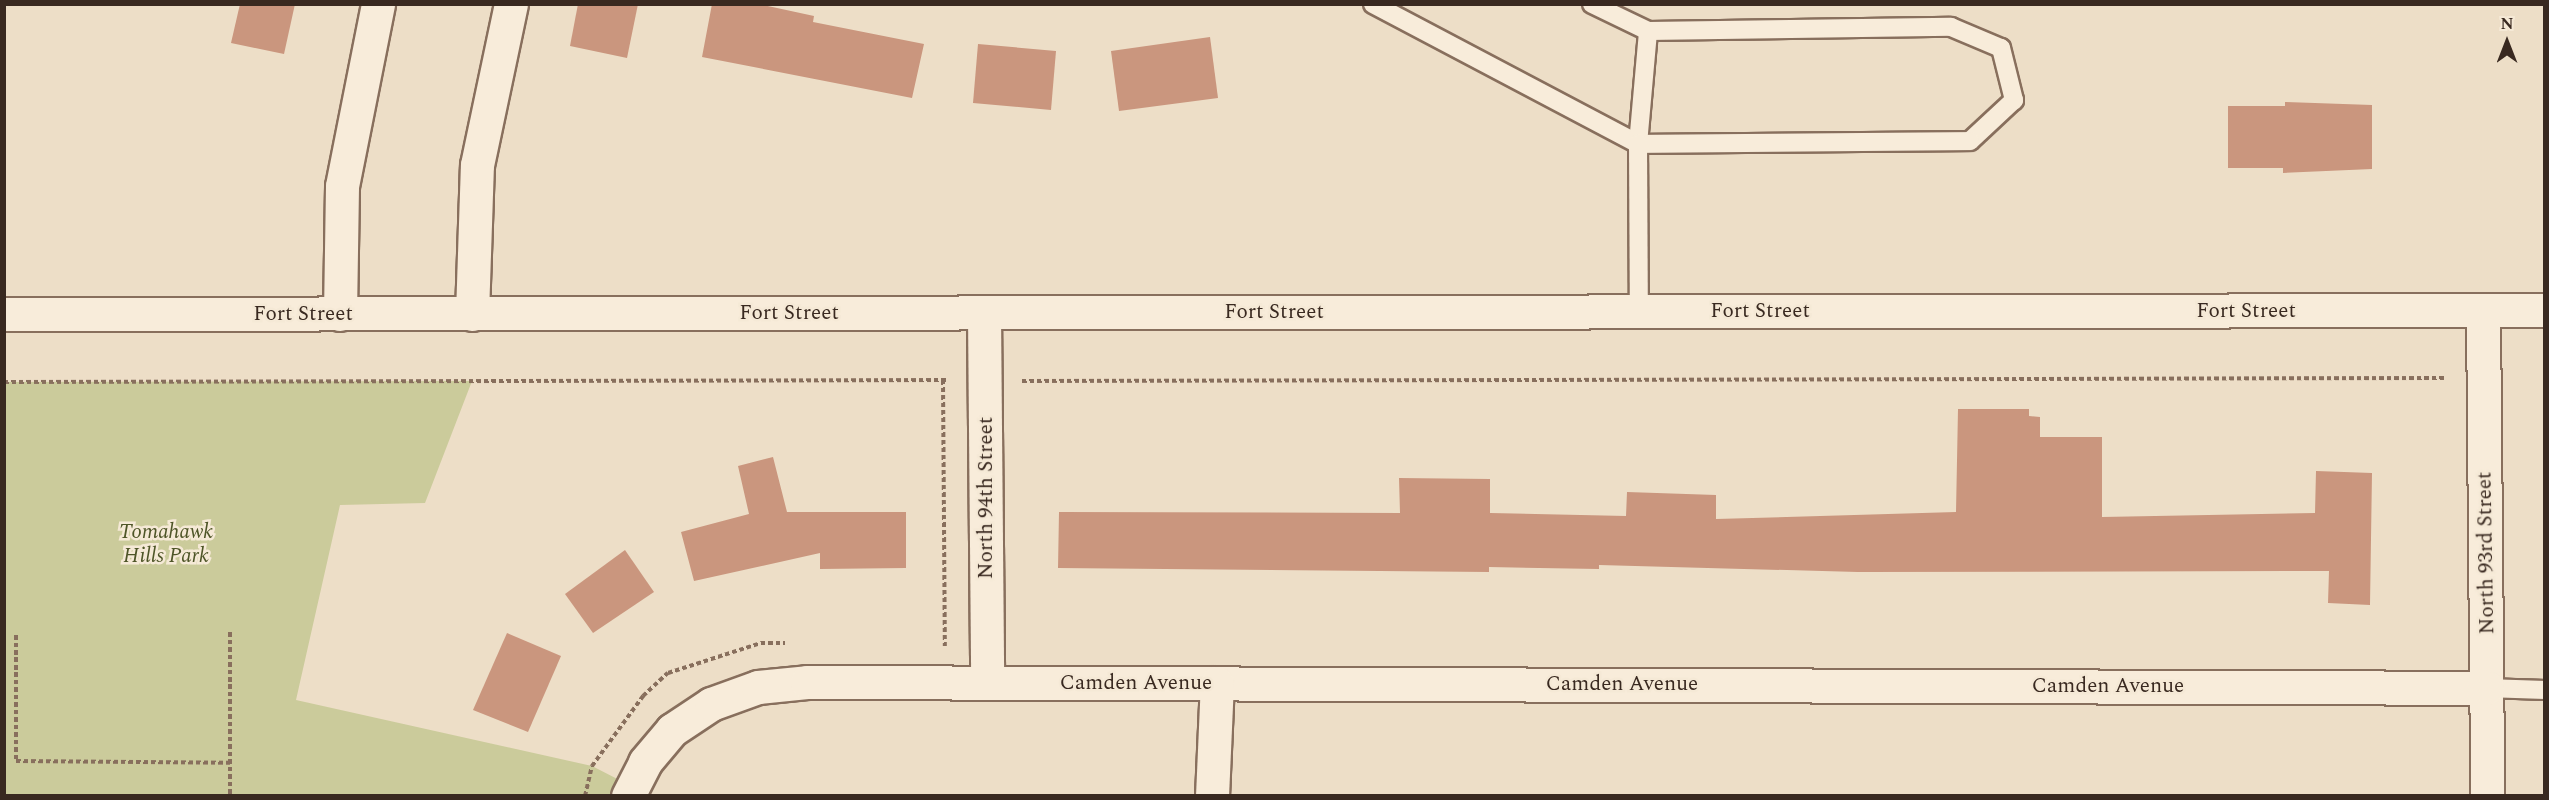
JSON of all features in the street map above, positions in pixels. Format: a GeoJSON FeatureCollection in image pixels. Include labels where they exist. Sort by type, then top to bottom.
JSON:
{"type":"FeatureCollection","features":[{"type":"Feature","properties":{"kind":"street"},"geometry":{"type":"LineString","coordinates":[[340,314],[342,186],[378,4]]}},
{"type":"Feature","properties":{"kind":"street"},"geometry":{"type":"LineString","coordinates":[[472,314],[477,165],[510,4]]}},
{"type":"Feature","properties":{"kind":"street","name":"North 93rd Street"},"geometry":{"type":"LineString","coordinates":[[2483,310],[2487,795]]}},
{"type":"Feature","properties":{"kind":"street","name":"Fort Street"},"geometry":{"type":"LineString","coordinates":[[4,314],[2544,310]]}},
{"type":"Feature","properties":{"kind":"street","name":"North 94th Street"},"geometry":{"type":"LineString","coordinates":[[984,313],[987,682]]}},
{"type":"Feature","properties":{"kind":"street","name":"Camden Avenue"},"geometry":{"type":"LineString","coordinates":[[628,795],[645,762],[672,730],[711,704],[758,687],[807,682],[2487,688]]}},
{"type":"Feature","properties":{"kind":"street"},"geometry":{"type":"LineString","coordinates":[[1212,795],[1217,683]]}},
{"type":"Feature","properties":{"kind":"lane"},"geometry":{"type":"LineString","coordinates":[[1372,4],[1638,144],[1970,141],[2014,100],[2001,48],[1951,27],[1648,31],[1592,4]]}},
{"type":"Feature","properties":{"kind":"lane"},"geometry":{"type":"LineString","coordinates":[[1639,312],[1638,144],[1648,31]]}},
{"type":"Feature","properties":{"kind":"lane"},"geometry":{"type":"LineString","coordinates":[[2487,688],[2544,690]]}},
{"type":"Feature","properties":{"kind":"path"},"geometry":{"type":"LineString","coordinates":[[1022,381],[2444,378]]}},
{"type":"Feature","properties":{"kind":"path"},"geometry":{"type":"LineString","coordinates":[[4,382],[943,380],[945,646]]}},
{"type":"Feature","properties":{"kind":"path"},"geometry":{"type":"LineString","coordinates":[[230,632],[230,795]]}},
{"type":"Feature","properties":{"kind":"path"},"geometry":{"type":"LineString","coordinates":[[16,636],[16,761],[230,763]]}},
{"type":"Feature","properties":{"kind":"path"},"geometry":{"type":"LineString","coordinates":[[585,795],[592,766]]}},
{"type":"Feature","properties":{"kind":"green space","name":"Tomahawk Hills Park"},"geometry":{"type":"Polygon","coordinates":[[[472,381],[425,503],[340,505],[296,700],[592,766],[631,786],[628,795],[5,795],[4,382],[472,381]]]}},
{"type":"Feature","properties":{"kind":"building"},"geometry":{"type":"Polygon","coordinates":[[[240,4],[295,4],[284,54],[231,43],[240,4]]]}},
{"type":"Feature","properties":{"kind":"building"},"geometry":{"type":"Polygon","coordinates":[[[578,4],[638,4],[627,58],[570,46],[578,4]]]}},
{"type":"Feature","properties":{"kind":"building"},"geometry":{"type":"Polygon","coordinates":[[[712,4],[758,4],[814,16],[813,22],[924,44],[912,98],[702,57],[712,4]]]}},
{"type":"Feature","properties":{"kind":"building"},"geometry":{"type":"Polygon","coordinates":[[[1210,37],[1218,98],[1119,111],[1111,51],[1210,37]]]}},
{"type":"Feature","properties":{"kind":"building"},"geometry":{"type":"Polygon","coordinates":[[[978,44],[1056,51],[1051,110],[973,103],[978,44]]]}},
{"type":"Feature","properties":{"kind":"building"},"geometry":{"type":"Polygon","coordinates":[[[2285,102],[2372,105],[2372,169],[2283,173],[2283,168],[2228,168],[2228,106],[2285,106],[2285,102]]]}},
{"type":"Feature","properties":{"kind":"building"},"geometry":{"type":"Polygon","coordinates":[[[1958,409],[2029,409],[2029,416],[2040,417],[2040,437],[2102,437],[2102,517],[2315,513],[2316,471],[2372,473],[2370,605],[2328,603],[2329,571],[1858,572],[1599,565],[1599,569],[1489,567],[1489,572],[1058,568],[1059,512],[1400,513],[1399,478],[1490,479],[1490,513],[1626,516],[1627,492],[1716,495],[1716,519],[1956,512],[1958,409]]]}},
{"type":"Feature","properties":{"kind":"building"},"geometry":{"type":"Polygon","coordinates":[[[773,457],[787,512],[906,512],[906,568],[820,569],[820,553],[694,581],[681,532],[749,514],[738,466],[773,457]]]}},
{"type":"Feature","properties":{"kind":"building"},"geometry":{"type":"Polygon","coordinates":[[[625,550],[654,592],[593,633],[565,594],[625,550]]]}},
{"type":"Feature","properties":{"kind":"building"},"geometry":{"type":"Polygon","coordinates":[[[507,633],[561,656],[528,732],[473,710],[507,633]]]}}]}
